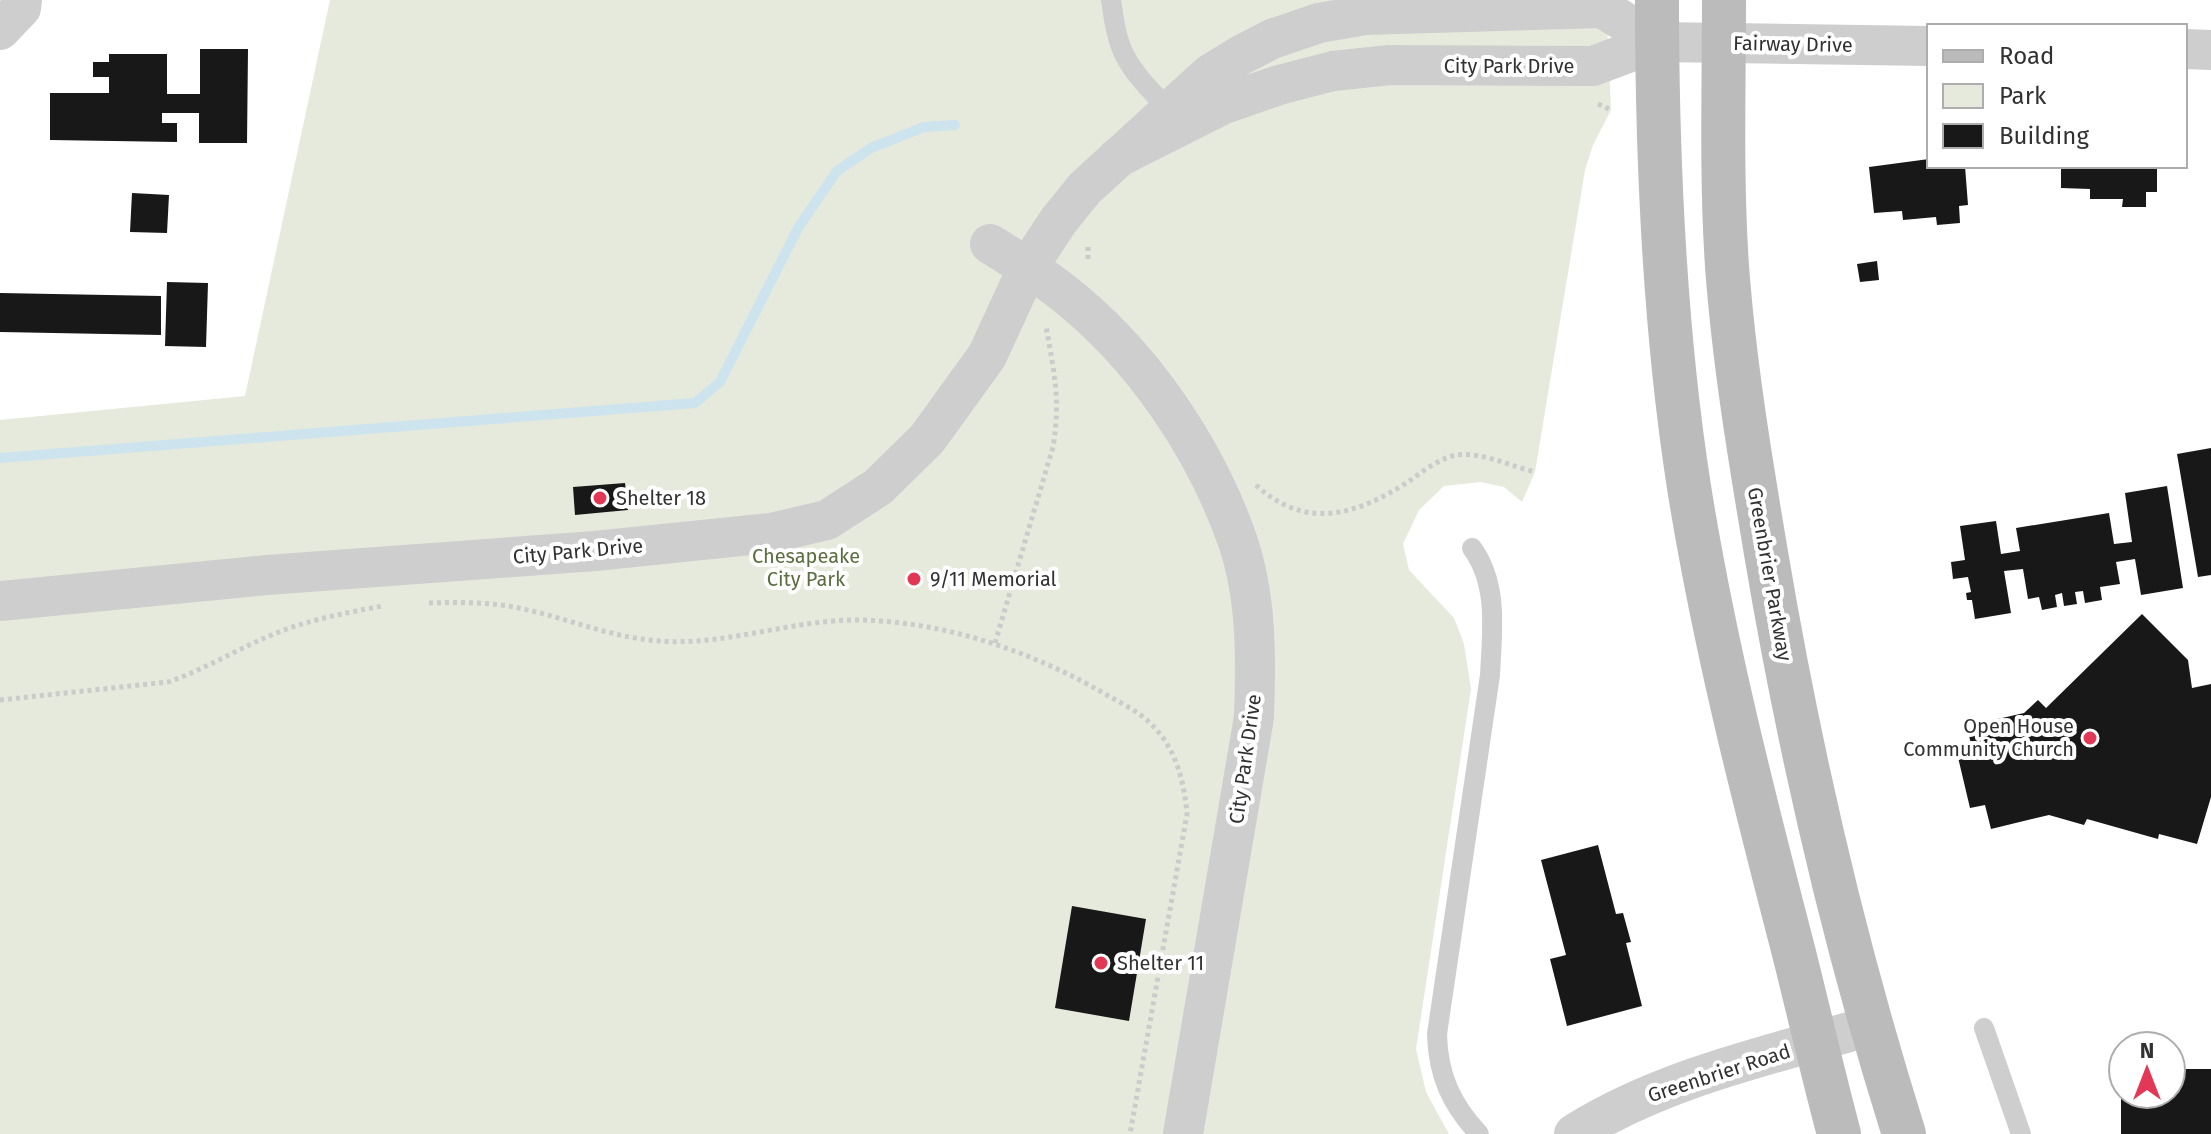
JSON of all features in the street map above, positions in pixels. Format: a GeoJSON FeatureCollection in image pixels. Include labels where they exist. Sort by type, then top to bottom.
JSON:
{"type":"FeatureCollection","features":[{"type":"Feature","properties":{"kind":"main road"},"geometry":{"type":"LineString","coordinates":[[1657,21],[1662,233],[1689,486],[1712,609],[1754,796],[1839,1134]]}},
{"type":"Feature","properties":{"kind":"main road","name":"Greenbrier Parkway"},"geometry":{"type":"LineString","coordinates":[[1724,21],[1722,107],[1727,266],[1749,446],[1794,712],[1870,1026],[1904,1134]]}},
{"type":"Feature","properties":{"kind":"street"},"geometry":{"type":"LineString","coordinates":[[0,30],[21,8],[22,0]]}},
{"type":"Feature","properties":{"kind":"street","name":"City Park Drive"},"geometry":{"type":"LineString","coordinates":[[1176,118],[1210,74],[1272,39],[1319,23],[1365,15],[1602,8],[1657,21]]}},
{"type":"Feature","properties":{"kind":"street","name":"City Park Drive"},"geometry":{"type":"LineString","coordinates":[[0,601],[267,575],[610,549],[771,533],[827,520],[878,487],[927,439],[987,356],[1028,267],[1085,188],[1117,158],[1176,118],[1333,71],[1390,65],[1593,66],[1657,21]]}},
{"type":"Feature","properties":{"kind":"street","name":"Fairway Drive"},"geometry":{"type":"LineString","coordinates":[[1657,21],[1724,21],[1927,46]]}},
{"type":"Feature","properties":{"kind":"street"},"geometry":{"type":"LineString","coordinates":[[2187,49],[2211,50]]}},
{"type":"Feature","properties":{"kind":"street","name":"City Park Drive"},"geometry":{"type":"LineString","coordinates":[[990,244],[1063,292],[1110,336],[1161,396],[1211,477],[1238,543],[1247,581],[1257,650],[1254,717],[1183,1134]]}},
{"type":"Feature","properties":{"kind":"street","name":"Greenbrier Road"},"geometry":{"type":"LineString","coordinates":[[1574,1134],[1609,1112],[1663,1088],[1870,1026]]}},
{"type":"Feature","properties":{"kind":"lane"},"geometry":{"type":"LineString","coordinates":[[1111,0],[1116,30],[1125,56],[1176,118]]}},
{"type":"Feature","properties":{"kind":"lane"},"geometry":{"type":"LineString","coordinates":[[1472,548],[1486,573],[1491,595],[1490,675],[1437,1034],[1441,1074],[1449,1094],[1459,1113],[1479,1134]]}},
{"type":"Feature","properties":{"kind":"lane"},"geometry":{"type":"LineString","coordinates":[[1984,1028],[2021,1134]]}},
{"type":"Feature","properties":{"kind":"path"},"geometry":{"type":"LineString","coordinates":[[1596,102],[1611,110]]}},
{"type":"Feature","properties":{"kind":"path"},"geometry":{"type":"LineString","coordinates":[[1088,259],[1089,240],[1093,234]]}},
{"type":"Feature","properties":{"kind":"path"},"geometry":{"type":"LineString","coordinates":[[415,604],[459,602],[518,608],[606,632],[650,640],[711,639],[797,624],[861,620],[924,627],[1002,645],[1092,686],[1149,721],[1168,745],[1180,772],[1187,814],[1130,1134]]}},
{"type":"Feature","properties":{"kind":"path"},"geometry":{"type":"LineString","coordinates":[[0,700],[168,682],[287,629],[338,614],[396,604]]}},
{"type":"Feature","properties":{"kind":"green space","name":"Chesapeake City Park"},"geometry":{"type":"Polygon","coordinates":[[[330,0],[1606,0],[1611,110],[1593,145],[1585,170],[1535,472],[1522,502],[1504,487],[1481,482],[1444,486],[1419,510],[1403,544],[1409,570],[1454,618],[1464,644],[1471,689],[1416,1049],[1426,1092],[1449,1134],[0,1134],[0,420],[245,396],[330,0]]]}},
{"type":"Feature","properties":{"kind":"building"},"geometry":{"type":"Polygon","coordinates":[[[200,49],[248,49],[247,143],[199,143],[199,113],[162,113],[162,123],[177,123],[177,142],[50,140],[50,93],[109,93],[109,77],[93,77],[93,62],[109,62],[109,54],[167,54],[167,94],[200,94],[200,49]]]}},
{"type":"Feature","properties":{"kind":"building"},"geometry":{"type":"Polygon","coordinates":[[[1927,159],[1927,168],[1965,168],[1968,205],[1959,206],[1960,223],[1937,225],[1936,217],[1903,220],[1902,211],[1874,213],[1869,167],[1927,159]]]}},
{"type":"Feature","properties":{"kind":"building"},"geometry":{"type":"Polygon","coordinates":[[[2061,168],[2157,168],[2157,192],[2146,192],[2146,207],[2122,207],[2123,199],[2090,199],[2090,189],[2061,188],[2061,168]]]}},
{"type":"Feature","properties":{"kind":"building"},"geometry":{"type":"Polygon","coordinates":[[[132,193],[169,195],[167,233],[130,232],[132,193]]]}},
{"type":"Feature","properties":{"kind":"building"},"geometry":{"type":"Polygon","coordinates":[[[1877,261],[1879,280],[1860,282],[1857,264],[1877,261]]]}},
{"type":"Feature","properties":{"kind":"building"},"geometry":{"type":"Polygon","coordinates":[[[167,282],[208,283],[206,347],[165,346],[167,282]]]}},
{"type":"Feature","properties":{"kind":"building"},"geometry":{"type":"Polygon","coordinates":[[[0,293],[161,296],[161,335],[0,332],[0,293]]]}},
{"type":"Feature","properties":{"kind":"building"},"geometry":{"type":"Polygon","coordinates":[[[2211,448],[2211,575],[2198,577],[2177,454],[2211,448]]]}},
{"type":"Feature","properties":{"kind":"building","name":"Shelter 18"},"geometry":{"type":"Polygon","coordinates":[[[625,483],[628,510],[575,515],[573,487],[625,483]]]}},
{"type":"Feature","properties":{"kind":"building"},"geometry":{"type":"Polygon","coordinates":[[[2167,486],[2183,588],[2141,595],[2135,559],[2116,562],[2120,584],[2100,587],[2102,600],[2085,603],[2083,591],[2075,592],[2077,604],[2064,606],[2062,593],[2055,595],[2057,607],[2042,610],[2039,597],[2028,599],[2023,569],[2004,571],[2011,613],[1975,619],[1972,600],[1967,600],[1966,593],[1971,592],[1968,577],[1953,579],[1951,562],[1965,560],[1960,526],[1996,521],[2001,554],[2020,551],[2016,528],[2109,513],[2114,544],[2132,542],[2125,493],[2167,486]]]}},
{"type":"Feature","properties":{"kind":"building","name":"Open House Community Church"},"geometry":{"type":"Polygon","coordinates":[[[2142,614],[2188,660],[2192,688],[2211,684],[2211,797],[2197,844],[2159,834],[2158,839],[2087,819],[2084,825],[2049,815],[1991,829],[1985,805],[1970,808],[1957,753],[1972,749],[1967,726],[2024,713],[2038,700],[2046,708],[2142,614]]]}},
{"type":"Feature","properties":{"kind":"building"},"geometry":{"type":"Polygon","coordinates":[[[1598,845],[1616,914],[1623,913],[1631,942],[1626,943],[1642,1006],[1567,1026],[1550,959],[1566,955],[1541,860],[1598,845]]]}},
{"type":"Feature","properties":{"kind":"building","name":"Shelter 11"},"geometry":{"type":"Polygon","coordinates":[[[1072,906],[1146,919],[1129,1021],[1055,1008],[1072,906]]]}},
{"type":"Feature","properties":{"kind":"building"},"geometry":{"type":"Polygon","coordinates":[[[2187,1069],[2211,1069],[2211,1134],[2121,1134],[2121,1110],[2187,1110],[2187,1069]]]}},
{"type":"Feature","properties":{"kind":"waterway"},"geometry":{"type":"LineString","coordinates":[[0,458],[695,403],[720,382],[798,228],[837,171],[871,148],[924,127],[955,125]]}},
{"type":"Feature","properties":{"kind":"place","name":"Shelter 18"},"geometry":{"type":"Point","coordinates":[600,498]}},
{"type":"Feature","properties":{"kind":"place","name":"9/11 Memorial"},"geometry":{"type":"Point","coordinates":[914,579]}},
{"type":"Feature","properties":{"kind":"place","name":"Open House Community Church"},"geometry":{"type":"Point","coordinates":[2090,738]}},
{"type":"Feature","properties":{"kind":"place","name":"Shelter 11"},"geometry":{"type":"Point","coordinates":[1101,963]}}]}
